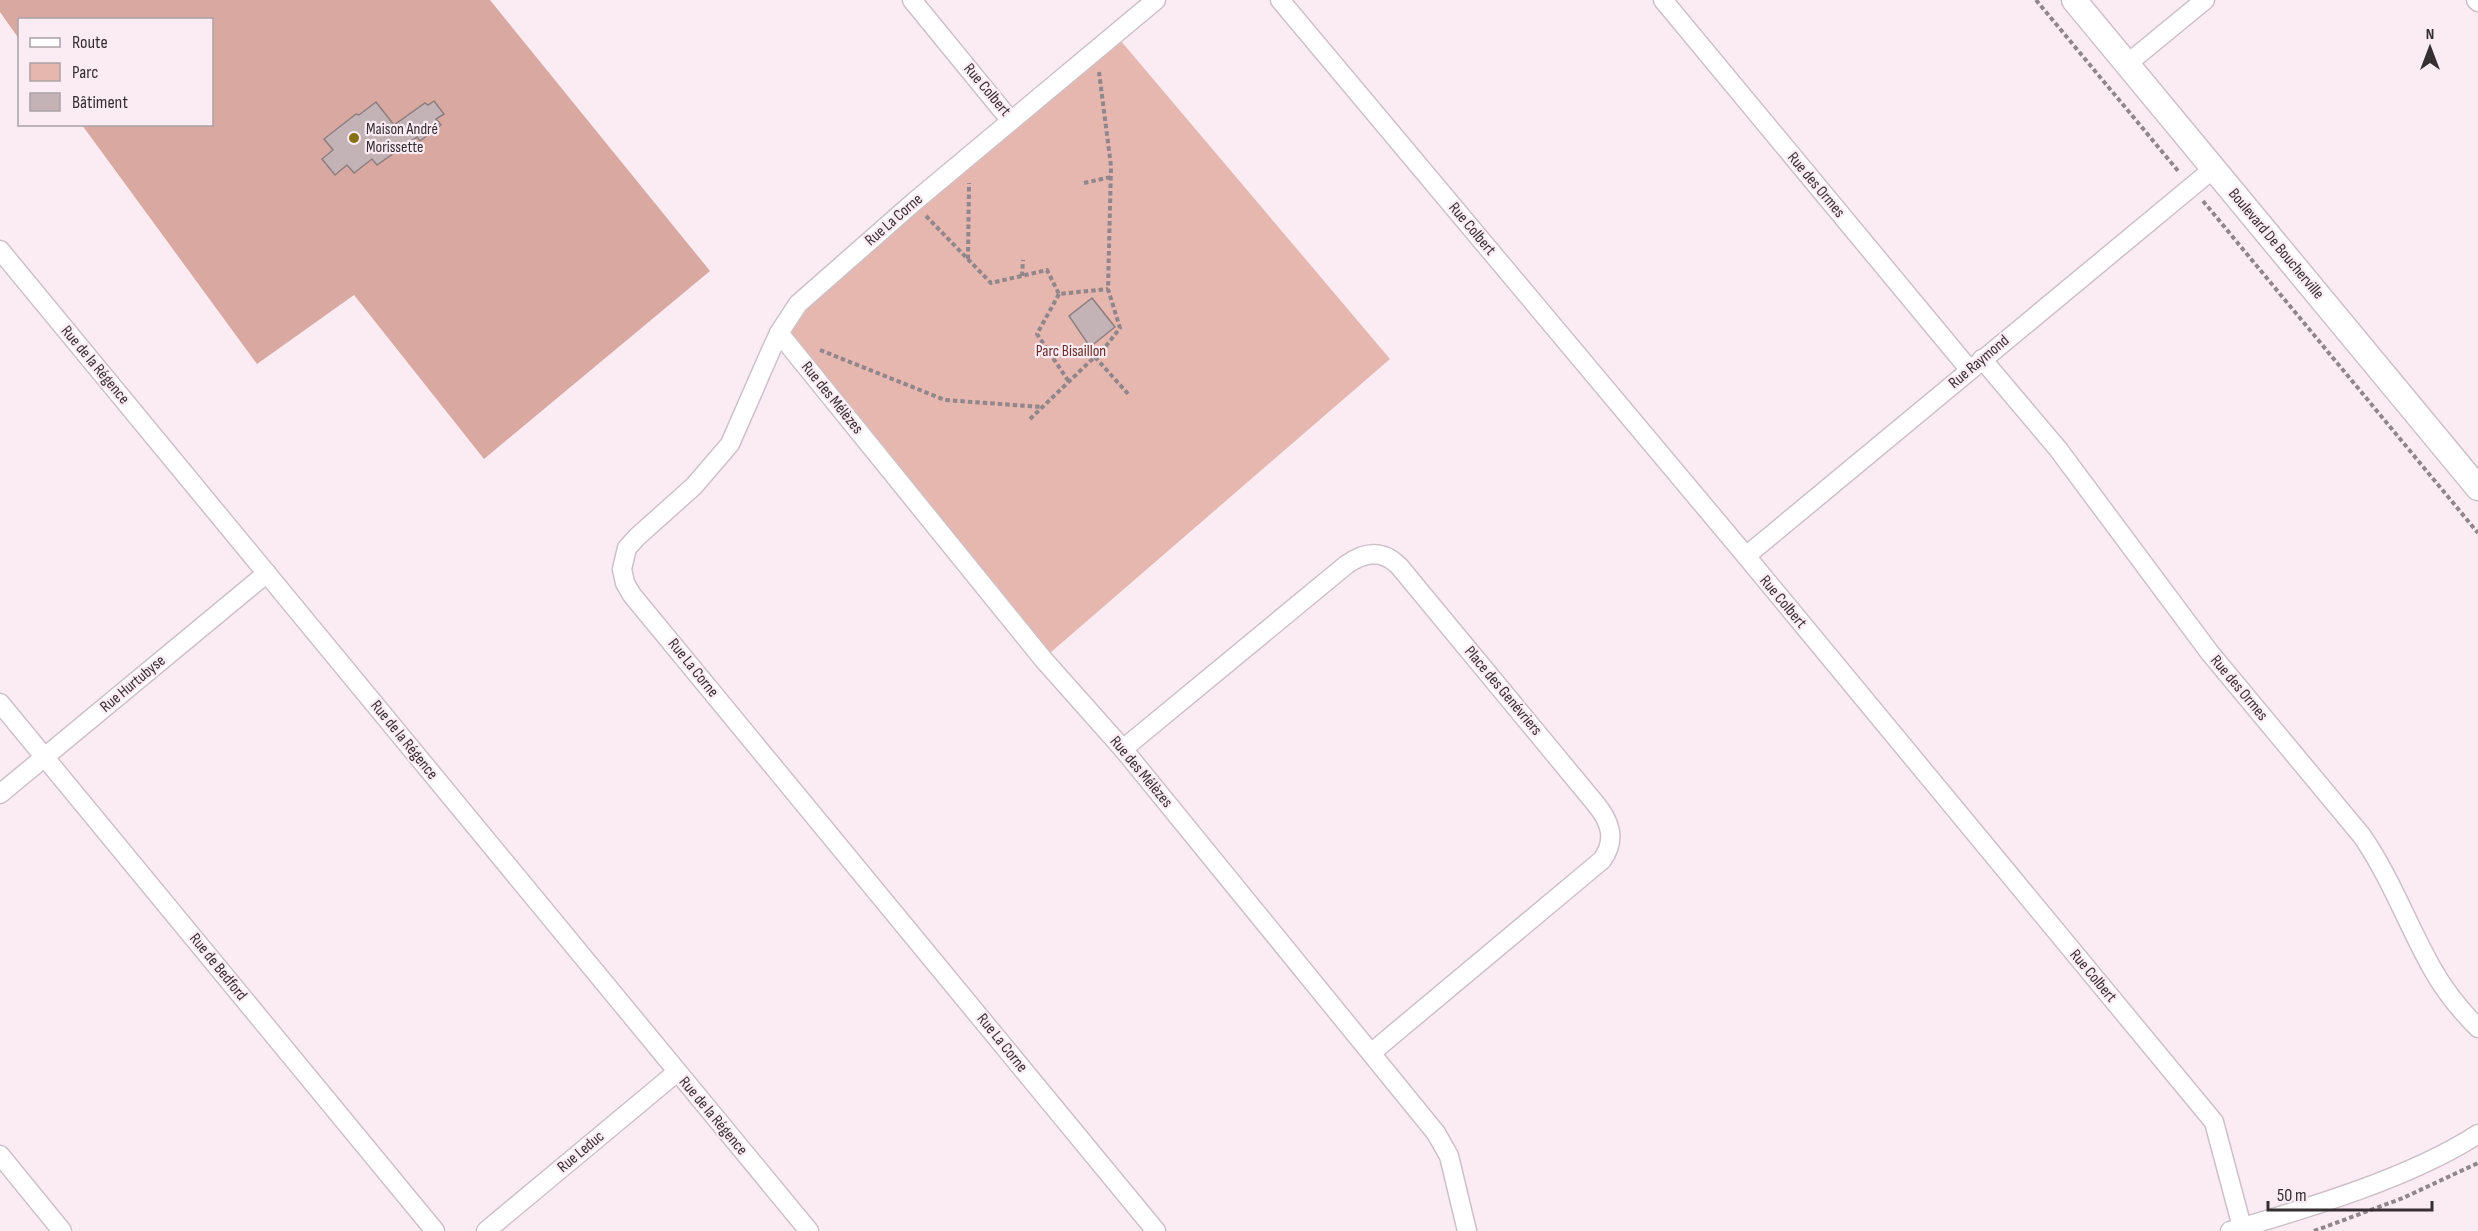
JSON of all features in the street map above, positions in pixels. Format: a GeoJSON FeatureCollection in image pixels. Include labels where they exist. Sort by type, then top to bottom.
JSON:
{"type":"FeatureCollection","features":[{"type":"Feature","properties":{"kind":"street","name":"Rue Colbert"},"geometry":{"type":"LineString","coordinates":[[912,0],[1011,121],[1156,0]]}},
{"type":"Feature","properties":{"kind":"street","name":"Rue Colbert"},"geometry":{"type":"LineString","coordinates":[[1280,0],[1746,556],[2214,1122],[2236,1229]]}},
{"type":"Feature","properties":{"kind":"street","name":"Rue des Ormes"},"geometry":{"type":"LineString","coordinates":[[1664,0],[1976,364],[2058,449],[2210,653],[2362,836],[2384,868],[2434,971],[2448,993],[2478,1029]]}},
{"type":"Feature","properties":{"kind":"street","name":"Boulevard De Boucherville"},"geometry":{"type":"LineString","coordinates":[[2074,0],[2478,488]]}},
{"type":"Feature","properties":{"kind":"street"},"geometry":{"type":"LineString","coordinates":[[2127,64],[2205,0]]}},
{"type":"Feature","properties":{"kind":"street","name":"Rue La Corne"},"geometry":{"type":"LineString","coordinates":[[1011,121],[798,304],[780,333],[730,444],[694,486],[631,543],[623,562],[625,583],[632,595],[1156,1231]]}},
{"type":"Feature","properties":{"kind":"street","name":"Rue Raymond"},"geometry":{"type":"LineString","coordinates":[[1746,556],[2213,169]]}},
{"type":"Feature","properties":{"kind":"street","name":"Rue de la Régence"},"geometry":{"type":"LineString","coordinates":[[0,250],[808,1231]]}},
{"type":"Feature","properties":{"kind":"street","name":"Rue des Mélèzes"},"geometry":{"type":"LineString","coordinates":[[780,333],[1043,658],[1123,749],[1446,1148],[1467,1231]]}},
{"type":"Feature","properties":{"kind":"street","name":"Place des Genévriers"},"geometry":{"type":"LineString","coordinates":[[1123,749],[1346,565],[1362,555],[1376,554],[1389,558],[1399,566],[1595,802],[1606,817],[1611,829],[1611,842],[1602,860],[1371,1053]]}},
{"type":"Feature","properties":{"kind":"street","name":"Rue Hurtubyse"},"geometry":{"type":"LineString","coordinates":[[0,794],[267,573]]}},
{"type":"Feature","properties":{"kind":"street","name":"Rue de Bedford"},"geometry":{"type":"LineString","coordinates":[[0,702],[435,1231]]}},
{"type":"Feature","properties":{"kind":"street","name":"Rue Leduc"},"geometry":{"type":"LineString","coordinates":[[486,1231],[677,1072]]}},
{"type":"Feature","properties":{"kind":"street"},"geometry":{"type":"LineString","coordinates":[[2236,1229],[2312,1205],[2396,1174],[2429,1160],[2478,1134]]}},
{"type":"Feature","properties":{"kind":"street"},"geometry":{"type":"LineString","coordinates":[[0,1155],[62,1231]]}},
{"type":"Feature","properties":{"kind":"path"},"geometry":{"type":"LineString","coordinates":[[2036,0],[2177,169]]}},
{"type":"Feature","properties":{"kind":"path"},"geometry":{"type":"LineString","coordinates":[[1030,419],[1095,357],[1120,328],[1108,289],[1111,177],[1096,50]]}},
{"type":"Feature","properties":{"kind":"path"},"geometry":{"type":"LineString","coordinates":[[968,260],[969,157]]}},
{"type":"Feature","properties":{"kind":"path"},"geometry":{"type":"LineString","coordinates":[[1084,183],[1111,177]]}},
{"type":"Feature","properties":{"kind":"path"},"geometry":{"type":"LineString","coordinates":[[914,202],[991,283],[1047,270],[1059,294]]}},
{"type":"Feature","properties":{"kind":"path","name":"Boulevard De Boucherville"},"geometry":{"type":"LineString","coordinates":[[2204,202],[2478,533]]}},
{"type":"Feature","properties":{"kind":"path"},"geometry":{"type":"LineString","coordinates":[[1022,276],[1023,261]]}},
{"type":"Feature","properties":{"kind":"path"},"geometry":{"type":"LineString","coordinates":[[1059,294],[1108,289]]}},
{"type":"Feature","properties":{"kind":"path"},"geometry":{"type":"LineString","coordinates":[[1059,294],[1037,334],[1069,381]]}},
{"type":"Feature","properties":{"kind":"path"},"geometry":{"type":"LineString","coordinates":[[819,350],[945,400],[1043,407]]}},
{"type":"Feature","properties":{"kind":"path"},"geometry":{"type":"LineString","coordinates":[[1095,357],[1129,395]]}},
{"type":"Feature","properties":{"kind":"green space","name":"Parc Bisaillon"},"geometry":{"type":"Polygon","coordinates":[[[1115,34],[1390,359],[1043,659],[779,333],[798,304],[1115,34]]]}},
{"type":"Feature","properties":{"kind":"shaded area"},"geometry":{"type":"Polygon","coordinates":[[[0,0],[490,0],[710,271],[484,459],[354,295],[257,364],[83,126],[213,126],[213,18],[18,18],[18,38],[0,12],[0,0]]]}},
{"type":"Feature","properties":{"kind":"building","name":"Maison André Morissette"},"geometry":{"type":"Polygon","coordinates":[[[434,101],[444,114],[436,119],[441,125],[420,141],[417,137],[377,165],[372,159],[354,173],[347,165],[335,175],[322,159],[333,150],[324,139],[356,114],[359,115],[376,102],[394,125],[425,103],[428,105],[434,101]]]}},
{"type":"Feature","properties":{"kind":"building"},"geometry":{"type":"Polygon","coordinates":[[[1092,298],[1115,327],[1090,347],[1069,316],[1092,298]]]}},
{"type":"Feature","properties":{"kind":"place","name":"Maison André Morissette"},"geometry":{"type":"Point","coordinates":[354,138]}}]}
